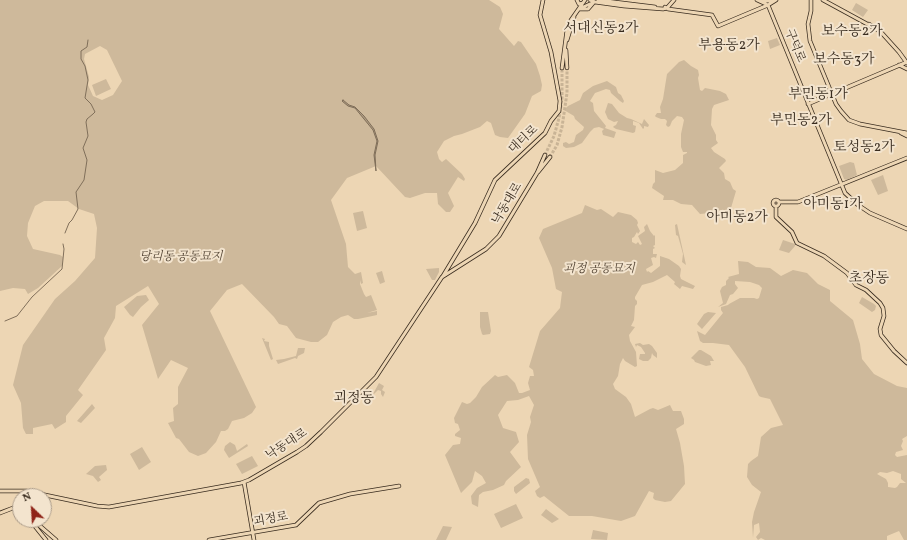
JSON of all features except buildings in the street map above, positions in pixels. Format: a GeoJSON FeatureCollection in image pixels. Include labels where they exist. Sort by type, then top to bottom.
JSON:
{"type":"FeatureCollection","features":[{"type":"Feature","properties":{"kind":"main road","name":"대티로"},"geometry":{"type":"LineString","coordinates":[[442,277],[475,223],[495,180],[546,133],[551,121],[559,111],[560,96],[551,52],[540,15],[543,0]]}},
{"type":"Feature","properties":{"kind":"main road"},"geometry":{"type":"LineString","coordinates":[[577,0],[579,4],[584,2]]}},
{"type":"Feature","properties":{"kind":"main road"},"geometry":{"type":"LineString","coordinates":[[590,0],[663,10],[673,0]]}},
{"type":"Feature","properties":{"kind":"main road"},"geometry":{"type":"LineString","coordinates":[[757,0],[772,3]]}},
{"type":"Feature","properties":{"kind":"main road"},"geometry":{"type":"LineString","coordinates":[[666,8],[712,14],[718,26],[780,0]]}},
{"type":"Feature","properties":{"kind":"main road"},"geometry":{"type":"LineString","coordinates":[[823,0],[879,31]]}},
{"type":"Feature","properties":{"kind":"main road"},"geometry":{"type":"LineString","coordinates":[[808,104],[907,62],[877,28],[827,0]]}},
{"type":"Feature","properties":{"kind":"main road"},"geometry":{"type":"LineString","coordinates":[[579,9],[597,1]]}},
{"type":"Feature","properties":{"kind":"main road"},"geometry":{"type":"LineString","coordinates":[[761,1],[764,5],[763,7]]}},
{"type":"Feature","properties":{"kind":"main road"},"geometry":{"type":"LineString","coordinates":[[761,1],[772,3]]}},
{"type":"Feature","properties":{"kind":"main road"},"geometry":{"type":"LineString","coordinates":[[562,68],[566,35],[571,20],[584,2]]}},
{"type":"Feature","properties":{"kind":"main road"},"geometry":{"type":"LineString","coordinates":[[810,2],[807,32],[836,104],[849,120],[907,134]]}},
{"type":"Feature","properties":{"kind":"main road","name":"구덕로"},"geometry":{"type":"LineString","coordinates":[[772,3],[771,13],[841,184],[848,196],[858,206],[907,229]]}},
{"type":"Feature","properties":{"kind":"main road"},"geometry":{"type":"LineString","coordinates":[[763,7],[767,7],[771,13]]}},
{"type":"Feature","properties":{"kind":"main road"},"geometry":{"type":"LineString","coordinates":[[567,68],[567,39],[574,17]]}},
{"type":"Feature","properties":{"kind":"main road"},"geometry":{"type":"LineString","coordinates":[[901,54],[907,58]]}},
{"type":"Feature","properties":{"kind":"main road"},"geometry":{"type":"LineString","coordinates":[[900,65],[902,59],[901,54]]}},
{"type":"Feature","properties":{"kind":"main road"},"geometry":{"type":"LineString","coordinates":[[900,65],[907,69]]}},
{"type":"Feature","properties":{"kind":"main road"},"geometry":{"type":"LineString","coordinates":[[805,95],[817,100]]}},
{"type":"Feature","properties":{"kind":"main road"},"geometry":{"type":"LineString","coordinates":[[811,110],[813,101]]}},
{"type":"Feature","properties":{"kind":"main road","name":"낙동대로"},"geometry":{"type":"LineString","coordinates":[[52,498],[94,506],[109,507],[244,482],[306,446],[376,377],[442,277],[486,249],[494,242],[506,227],[537,173],[545,155]]}},
{"type":"Feature","properties":{"kind":"main road","name":"낙동대로"},"geometry":{"type":"LineString","coordinates":[[537,173],[550,157]]}},
{"type":"Feature","properties":{"kind":"main road"},"geometry":{"type":"LineString","coordinates":[[907,158],[798,202],[774,202],[774,205],[776,206],[776,217],[792,232],[797,243],[824,256],[847,273],[856,285],[866,290],[880,303],[883,308],[884,316],[880,329],[881,335],[894,351],[907,363]]}},
{"type":"Feature","properties":{"kind":"main road"},"geometry":{"type":"LineString","coordinates":[[244,482],[254,540]]}},
{"type":"Feature","properties":{"kind":"main road","name":"괴정로"},"geometry":{"type":"LineString","coordinates":[[208,540],[296,525],[319,503],[350,494],[399,486]]}},
{"type":"Feature","properties":{"kind":"main road","name":"낙동대로"},"geometry":{"type":"LineString","coordinates":[[0,491],[12,490]]}},
{"type":"Feature","properties":{"kind":"main road"},"geometry":{"type":"LineString","coordinates":[[0,513],[12,508]]}},
{"type":"Feature","properties":{"kind":"main road"},"geometry":{"type":"LineString","coordinates":[[38,528],[46,540]]}},
{"type":"Feature","properties":{"kind":"main road"},"geometry":{"type":"LineString","coordinates":[[42,528],[56,540]]}},
{"type":"Feature","properties":{"kind":"green space","name":"당리동 공동묘지"},"geometry":{"type":"Polygon","coordinates":[[[0,0],[489,0],[500,7],[503,14],[499,29],[514,46],[518,41],[521,42],[536,64],[542,85],[541,91],[532,96],[525,114],[508,138],[495,135],[491,123],[487,121],[480,127],[444,141],[437,152],[439,159],[442,162],[446,159],[462,174],[465,179],[464,181],[458,177],[448,193],[454,206],[450,212],[446,212],[438,204],[437,193],[425,193],[410,198],[405,197],[376,166],[347,178],[331,200],[346,244],[348,267],[355,274],[361,272],[363,283],[361,284],[361,280],[360,284],[364,294],[366,297],[371,295],[377,310],[367,313],[377,311],[377,315],[358,319],[354,319],[348,315],[341,317],[333,322],[327,335],[318,342],[311,342],[296,338],[287,326],[279,324],[242,284],[227,290],[210,311],[256,407],[252,413],[244,418],[232,421],[228,429],[221,431],[216,442],[206,453],[198,456],[189,452],[179,439],[176,438],[168,423],[174,421],[173,408],[178,404],[178,387],[188,368],[171,360],[158,379],[142,325],[159,304],[148,286],[116,306],[115,318],[104,338],[106,350],[78,390],[83,395],[66,416],[66,422],[55,429],[52,424],[33,428],[33,434],[26,434],[23,428],[21,403],[13,385],[23,345],[55,299],[75,281],[95,258],[97,228],[94,214],[79,209],[68,201],[44,201],[35,206],[28,223],[27,236],[33,249],[63,257],[62,266],[38,288],[28,294],[25,289],[13,288],[0,291],[0,0]],[[100,46],[85,54],[84,59],[89,77],[88,85],[93,96],[102,100],[113,95],[122,81],[107,50],[100,46]]]}},
{"type":"Feature","properties":{"kind":"green space"},"geometry":{"type":"Polygon","coordinates":[[[856,3],[868,10],[863,17],[852,10],[856,3]]]}},
{"type":"Feature","properties":{"kind":"green space"},"geometry":{"type":"Polygon","coordinates":[[[777,38],[780,45],[770,49],[768,41],[777,38]]]}},
{"type":"Feature","properties":{"kind":"green space"},"geometry":{"type":"Polygon","coordinates":[[[684,60],[698,70],[700,90],[702,91],[705,88],[720,91],[726,94],[729,100],[714,105],[712,109],[711,125],[718,143],[711,148],[714,152],[725,159],[726,161],[719,168],[724,173],[725,179],[730,182],[733,189],[736,191],[731,208],[728,211],[700,214],[692,205],[681,204],[673,200],[663,200],[664,196],[652,188],[655,182],[655,170],[663,173],[675,170],[683,163],[683,155],[687,153],[683,152],[681,147],[681,134],[684,120],[682,117],[677,116],[668,127],[665,119],[655,116],[657,113],[661,113],[660,107],[663,99],[667,74],[679,62],[684,60]]]}},
{"type":"Feature","properties":{"kind":"green space"},"geometry":{"type":"Polygon","coordinates":[[[106,79],[111,89],[96,96],[92,85],[106,79]]]}},
{"type":"Feature","properties":{"kind":"green space"},"geometry":{"type":"Polygon","coordinates":[[[607,81],[616,87],[618,93],[624,101],[623,103],[611,93],[610,90],[606,89],[595,93],[590,101],[593,103],[594,111],[606,126],[605,128],[616,132],[614,138],[603,135],[602,131],[604,129],[599,127],[594,128],[582,143],[574,147],[566,148],[563,146],[563,143],[566,142],[569,144],[574,142],[576,135],[583,130],[584,127],[575,119],[574,116],[564,110],[568,106],[580,100],[583,93],[593,86],[607,81]]]}},
{"type":"Feature","properties":{"kind":"green space"},"geometry":{"type":"Polygon","coordinates":[[[608,103],[612,104],[619,113],[627,118],[642,124],[644,119],[649,125],[648,127],[644,126],[643,129],[639,123],[633,121],[633,125],[636,126],[635,132],[633,133],[616,129],[613,127],[618,121],[614,122],[608,119],[605,112],[608,103]]]}},
{"type":"Feature","properties":{"kind":"green space"},"geometry":{"type":"Polygon","coordinates":[[[850,162],[854,163],[857,175],[847,180],[844,179],[839,166],[850,162]]]}},
{"type":"Feature","properties":{"kind":"green space"},"geometry":{"type":"Polygon","coordinates":[[[883,175],[888,191],[878,195],[871,180],[883,175]]]}},
{"type":"Feature","properties":{"kind":"green space","name":"괴정 공동묘지"},"geometry":{"type":"Polygon","coordinates":[[[585,205],[597,210],[601,209],[613,217],[618,212],[631,215],[637,220],[637,225],[640,231],[638,234],[637,232],[632,238],[632,242],[636,244],[638,242],[640,245],[642,244],[638,236],[645,231],[644,227],[647,224],[650,231],[654,236],[655,235],[655,245],[653,246],[655,248],[653,249],[653,254],[657,254],[656,258],[651,258],[653,265],[646,269],[647,272],[648,271],[651,273],[660,266],[660,256],[669,259],[679,266],[681,269],[681,279],[695,286],[693,289],[682,286],[680,289],[667,275],[653,282],[642,285],[635,297],[637,304],[635,306],[634,320],[631,326],[635,327],[629,335],[630,341],[636,352],[637,366],[635,367],[623,358],[620,364],[618,376],[613,384],[615,389],[626,397],[631,404],[635,417],[650,409],[653,408],[658,410],[670,405],[673,411],[681,411],[684,424],[676,429],[684,466],[685,484],[671,501],[665,502],[655,500],[653,498],[654,493],[649,491],[635,516],[621,521],[592,516],[569,516],[544,496],[540,498],[537,496],[535,491],[540,487],[528,459],[527,435],[534,405],[529,396],[518,400],[507,401],[498,415],[503,428],[516,432],[519,442],[510,452],[521,467],[506,481],[504,485],[493,490],[483,492],[479,495],[478,507],[472,504],[471,496],[477,488],[486,483],[482,476],[475,471],[472,482],[461,493],[445,455],[453,445],[460,444],[461,438],[455,436],[455,434],[460,430],[458,424],[455,423],[454,418],[462,402],[467,404],[470,403],[482,387],[495,375],[498,377],[507,375],[515,383],[519,393],[530,390],[528,383],[530,376],[534,376],[533,370],[529,367],[540,331],[560,308],[562,292],[556,289],[552,268],[539,238],[543,229],[582,213],[585,205]]]}},
{"type":"Feature","properties":{"kind":"green space"},"geometry":{"type":"Polygon","coordinates":[[[363,211],[367,228],[357,231],[353,213],[363,211]]]}},
{"type":"Feature","properties":{"kind":"green space"},"geometry":{"type":"Polygon","coordinates":[[[677,224],[686,265],[682,262],[683,254],[678,236],[676,235],[675,225],[677,224]]]}},
{"type":"Feature","properties":{"kind":"green space"},"geometry":{"type":"Polygon","coordinates":[[[783,240],[795,244],[789,253],[779,250],[783,240]]]}},
{"type":"Feature","properties":{"kind":"green space"},"geometry":{"type":"Polygon","coordinates":[[[738,261],[748,262],[756,267],[770,268],[781,276],[793,270],[807,273],[818,284],[830,290],[830,301],[853,320],[860,344],[862,359],[874,374],[897,386],[907,388],[907,436],[902,439],[903,441],[901,446],[903,450],[896,452],[895,455],[897,457],[907,455],[907,540],[904,540],[899,531],[887,536],[887,540],[765,540],[761,538],[758,540],[756,537],[760,532],[759,523],[754,525],[753,538],[752,522],[761,492],[752,485],[747,477],[748,464],[758,456],[761,437],[771,428],[783,425],[770,399],[759,396],[745,367],[729,345],[703,343],[700,341],[697,331],[705,335],[723,313],[721,307],[740,298],[759,298],[762,288],[759,285],[750,282],[735,281],[738,288],[733,294],[730,295],[726,304],[718,307],[723,303],[720,291],[722,287],[726,285],[726,281],[729,278],[728,277],[739,274],[738,261]],[[893,471],[887,473],[880,472],[877,474],[886,479],[888,487],[895,488],[900,483],[906,483],[901,479],[901,474],[893,471]]]}},
{"type":"Feature","properties":{"kind":"green space"},"geometry":{"type":"Polygon","coordinates":[[[439,268],[439,272],[435,280],[432,280],[426,269],[439,268]]]}},
{"type":"Feature","properties":{"kind":"green space"},"geometry":{"type":"Polygon","coordinates":[[[382,271],[385,282],[380,284],[376,273],[382,271]]]}},
{"type":"Feature","properties":{"kind":"green space"},"geometry":{"type":"Polygon","coordinates":[[[146,295],[149,300],[133,317],[130,315],[124,307],[137,296],[146,295]]]}},
{"type":"Feature","properties":{"kind":"green space"},"geometry":{"type":"Polygon","coordinates":[[[862,297],[876,306],[875,310],[872,312],[859,303],[862,297]]]}},
{"type":"Feature","properties":{"kind":"green space"},"geometry":{"type":"Polygon","coordinates":[[[480,312],[488,312],[491,331],[490,334],[482,334],[480,327],[480,312]]]}},
{"type":"Feature","properties":{"kind":"green space"},"geometry":{"type":"Polygon","coordinates":[[[708,312],[716,313],[702,329],[697,324],[704,314],[708,312]]]}},
{"type":"Feature","properties":{"kind":"green space"},"geometry":{"type":"Polygon","coordinates":[[[262,338],[265,339],[264,341],[269,342],[273,359],[271,360],[262,338]]]}},
{"type":"Feature","properties":{"kind":"green space"},"geometry":{"type":"Polygon","coordinates":[[[640,343],[643,345],[649,344],[652,346],[657,353],[657,358],[652,353],[651,358],[648,361],[639,359],[640,354],[645,354],[641,347],[637,345],[636,347],[635,344],[640,343]]]}},
{"type":"Feature","properties":{"kind":"green space"},"geometry":{"type":"Polygon","coordinates":[[[298,348],[305,348],[304,353],[298,356],[297,359],[295,358],[278,364],[276,360],[296,356],[298,348]]]}},
{"type":"Feature","properties":{"kind":"green space"},"geometry":{"type":"Polygon","coordinates":[[[699,350],[711,356],[714,361],[710,361],[711,365],[706,366],[695,362],[691,358],[699,350]]]}},
{"type":"Feature","properties":{"kind":"green space"},"geometry":{"type":"Polygon","coordinates":[[[379,383],[384,386],[382,390],[385,392],[383,397],[381,391],[378,390],[373,394],[379,383]]]}},
{"type":"Feature","properties":{"kind":"green space"},"geometry":{"type":"Polygon","coordinates":[[[92,404],[95,408],[81,423],[77,421],[92,404]]]}},
{"type":"Feature","properties":{"kind":"green space"},"geometry":{"type":"Polygon","coordinates":[[[230,442],[235,445],[237,451],[247,444],[248,446],[229,458],[224,450],[225,446],[230,442]]]}},
{"type":"Feature","properties":{"kind":"green space"},"geometry":{"type":"Polygon","coordinates":[[[142,447],[151,462],[139,470],[130,454],[142,447]]]}},
{"type":"Feature","properties":{"kind":"green space"},"geometry":{"type":"Polygon","coordinates":[[[252,456],[258,466],[242,474],[236,464],[252,456]]]}},
{"type":"Feature","properties":{"kind":"green space"},"geometry":{"type":"Polygon","coordinates":[[[106,465],[107,470],[99,477],[101,480],[98,482],[93,476],[86,474],[95,466],[106,465]]]}},
{"type":"Feature","properties":{"kind":"green space"},"geometry":{"type":"Polygon","coordinates":[[[526,478],[529,479],[530,483],[516,494],[514,487],[526,478]]]}},
{"type":"Feature","properties":{"kind":"green space"},"geometry":{"type":"Polygon","coordinates":[[[516,504],[523,518],[501,528],[494,514],[516,504]]]}},
{"type":"Feature","properties":{"kind":"green space"},"geometry":{"type":"Polygon","coordinates":[[[546,509],[559,519],[552,523],[541,515],[546,509]]]}},
{"type":"Feature","properties":{"kind":"green space"},"geometry":{"type":"Polygon","coordinates":[[[443,526],[452,527],[446,540],[436,540],[443,526]]]}},
{"type":"Feature","properties":{"kind":"green space"},"geometry":{"type":"Polygon","coordinates":[[[593,530],[608,533],[607,540],[591,539],[593,530]]]}},
{"type":"Feature","properties":{"kind":"shaded area"},"geometry":{"type":"Polygon","coordinates":[[[343,100],[349,105],[355,107],[374,129],[378,141],[375,155],[376,171],[374,155],[377,141],[373,130],[355,108],[348,106],[342,101],[343,100]]]}},
{"type":"Feature","properties":{"kind":"waterway"},"geometry":{"type":"LineString","coordinates":[[65,233],[69,223],[78,209],[76,192],[84,180],[87,160],[83,148],[88,136],[86,122],[87,119],[95,112],[91,104],[85,98],[88,80],[85,66],[81,59],[81,51],[87,47],[88,40]]}},
{"type":"Feature","properties":{"kind":"waterway"},"geometry":{"type":"LineString","coordinates":[[5,321],[17,316],[32,297],[62,269],[63,244]]}},
{"type":"Feature","properties":{"kind":"tunnel"},"geometry":{"type":"LineString","coordinates":[[545,155],[554,136],[559,118],[562,98],[562,68]]}},
{"type":"Feature","properties":{"kind":"tunnel"},"geometry":{"type":"LineString","coordinates":[[550,157],[557,145],[562,127],[567,93],[567,68]]}},
{"type":"Feature","properties":{"kind":"district","name":"서대신동2가"},"geometry":{"type":"Point","coordinates":[601,29]}},
{"type":"Feature","properties":{"kind":"district","name":"보수동2가"},"geometry":{"type":"Point","coordinates":[852,32]}},
{"type":"Feature","properties":{"kind":"district","name":"부용동2가"},"geometry":{"type":"Point","coordinates":[729,46]}},
{"type":"Feature","properties":{"kind":"district","name":"보수동3가"},"geometry":{"type":"Point","coordinates":[844,60]}},
{"type":"Feature","properties":{"kind":"district","name":"부민동1가"},"geometry":{"type":"Point","coordinates":[818,95]}},
{"type":"Feature","properties":{"kind":"district","name":"부민동2가"},"geometry":{"type":"Point","coordinates":[801,121]}},
{"type":"Feature","properties":{"kind":"district","name":"토성동2가"},"geometry":{"type":"Point","coordinates":[864,148]}},
{"type":"Feature","properties":{"kind":"district","name":"아미동1가"},"geometry":{"type":"Point","coordinates":[833,205]}},
{"type":"Feature","properties":{"kind":"district","name":"아미동2가"},"geometry":{"type":"Point","coordinates":[737,218]}},
{"type":"Feature","properties":{"kind":"district","name":"초장동"},"geometry":{"type":"Point","coordinates":[869,279]}},
{"type":"Feature","properties":{"kind":"district","name":"괴정동"},"geometry":{"type":"Point","coordinates":[354,399]}}]}
